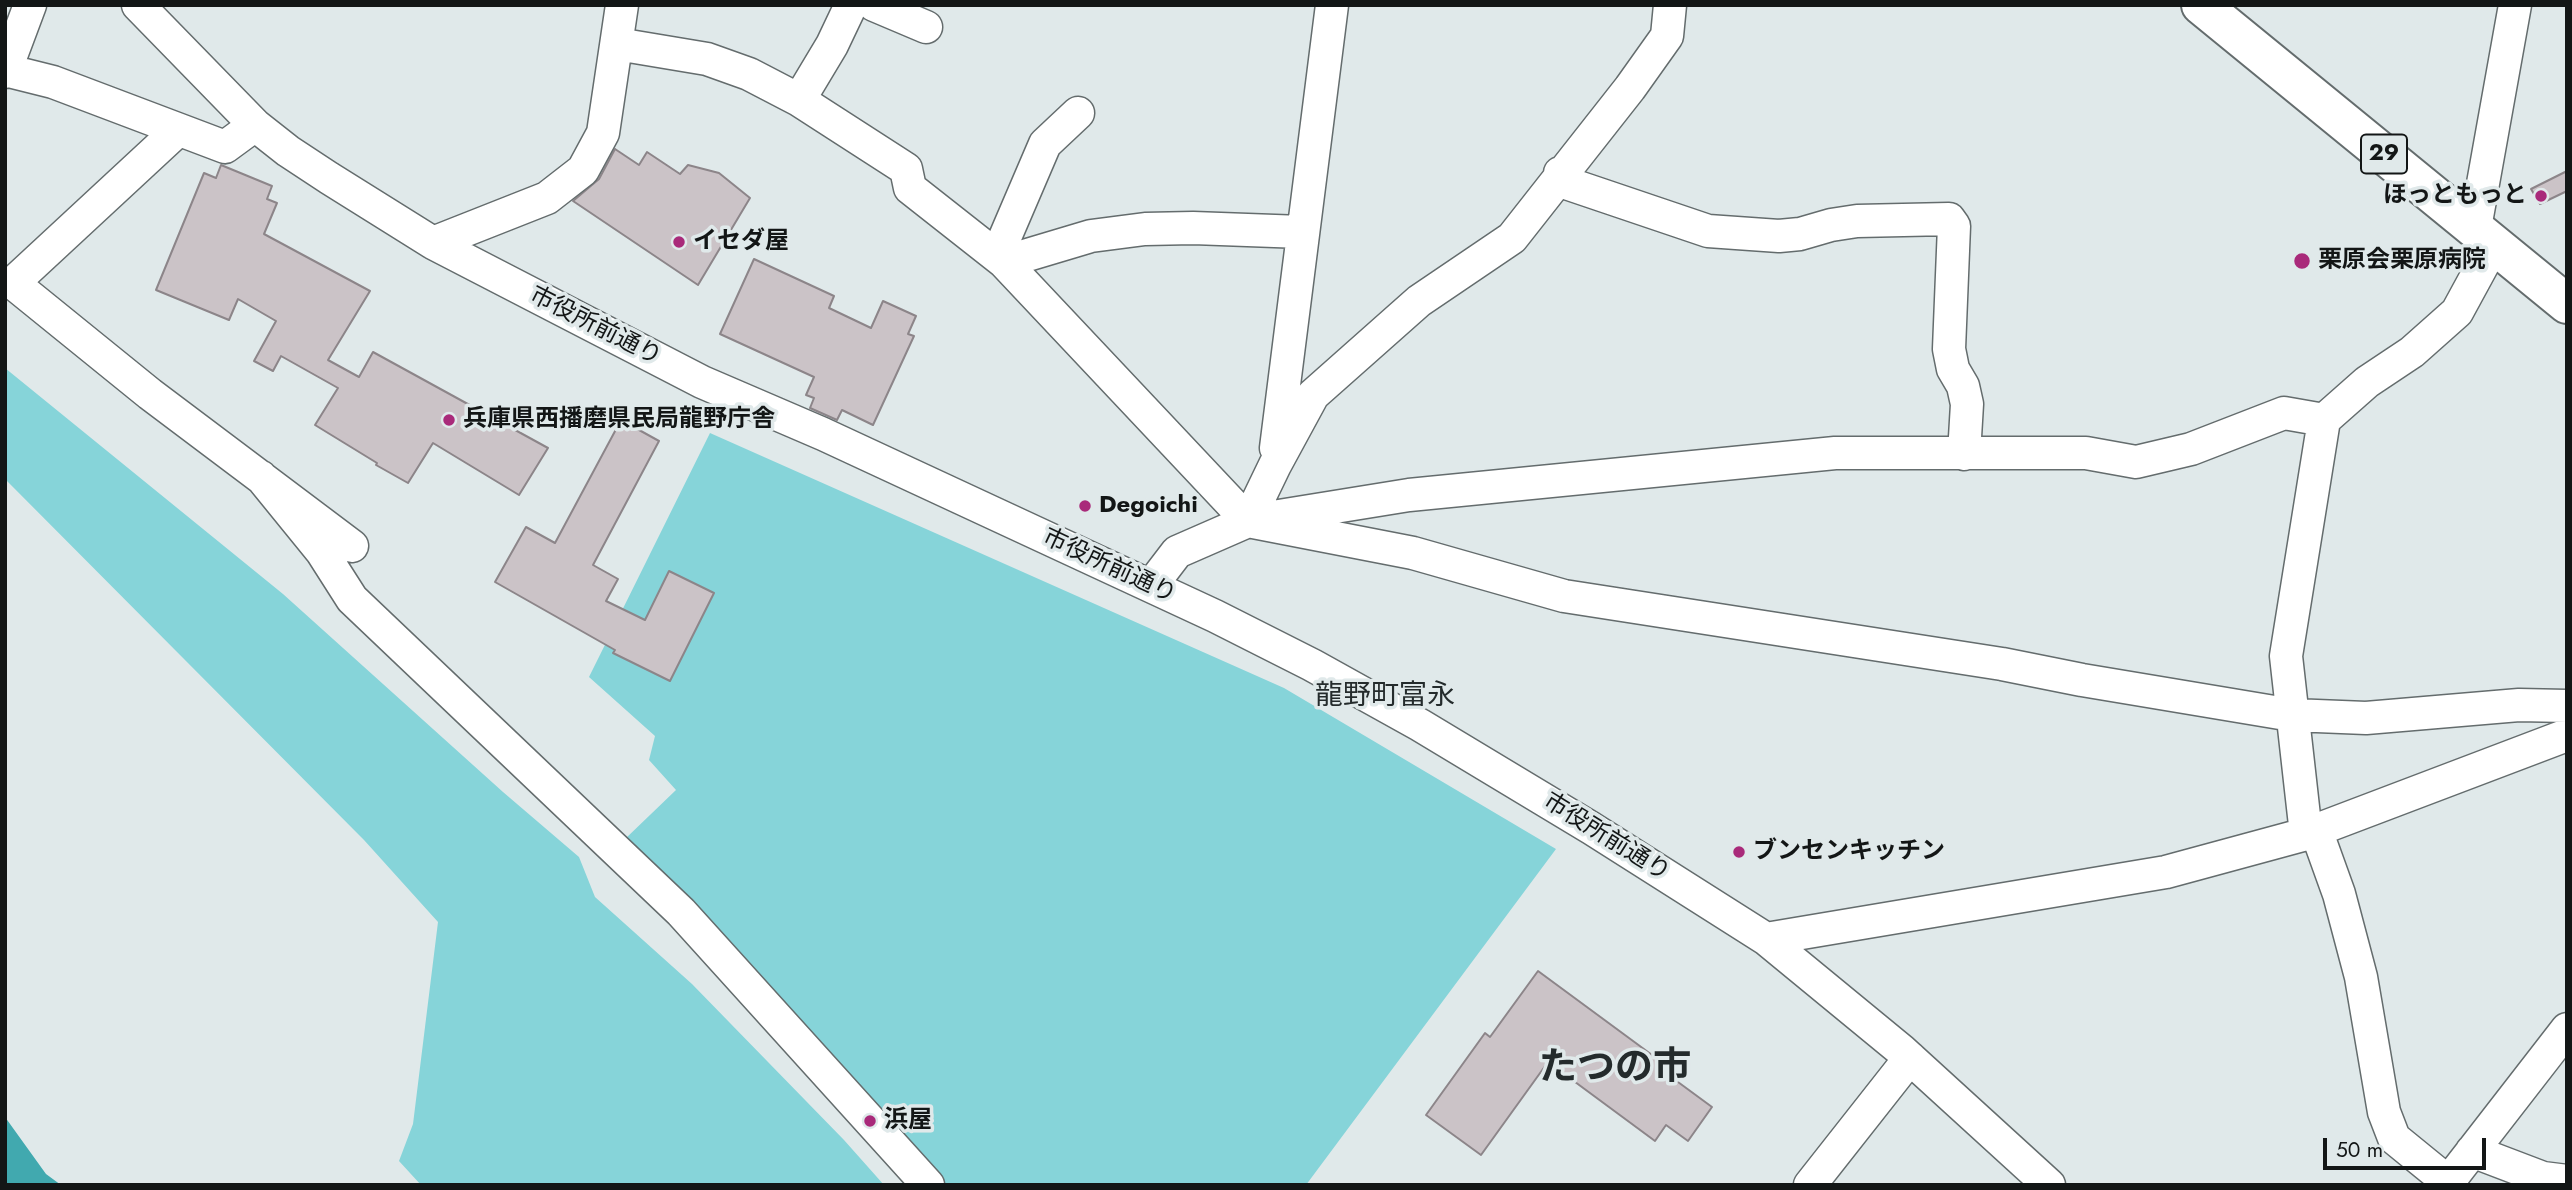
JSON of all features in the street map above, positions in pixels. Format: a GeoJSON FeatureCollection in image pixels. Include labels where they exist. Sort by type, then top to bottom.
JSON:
{"type":"FeatureCollection","features":[{"type":"Feature","properties":{"kind":"main road","name":"29"},"geometry":{"type":"LineString","coordinates":[[2201,5],[2484,236],[2559,288]]}},
{"type":"Feature","properties":{"kind":"street"},"geometry":{"type":"LineString","coordinates":[[30,5],[5,71],[53,82],[225,147],[256,125]]}},
{"type":"Feature","properties":{"kind":"street","name":"市役所前通り"},"geometry":{"type":"LineString","coordinates":[[138,5],[256,125],[288,151],[433,243],[702,382],[824,434],[1151,586],[1312,665],[1420,725],[1591,828],[1766,939],[1910,1058],[2049,1185]]}},
{"type":"Feature","properties":{"kind":"street"},"geometry":{"type":"LineString","coordinates":[[433,243],[547,198],[583,170],[603,133],[622,5]]}},
{"type":"Feature","properties":{"kind":"street"},"geometry":{"type":"LineString","coordinates":[[799,100],[832,45],[851,5]]}},
{"type":"Feature","properties":{"kind":"street"},"geometry":{"type":"LineString","coordinates":[[874,5],[926,27]]}},
{"type":"Feature","properties":{"kind":"street"},"geometry":{"type":"LineString","coordinates":[[1275,465],[1332,5]]}},
{"type":"Feature","properties":{"kind":"street"},"geometry":{"type":"LineString","coordinates":[[1248,521],[1313,395],[1419,301],[1512,238],[1560,173],[1630,88],[1667,36],[1670,5]]}},
{"type":"Feature","properties":{"kind":"street"},"geometry":{"type":"LineString","coordinates":[[2515,5],[2484,236],[2457,312],[2412,352],[2367,382],[2325,421],[2286,656],[2292,715],[2311,832],[2339,894],[2361,977],[2384,1112],[2394,1138],[2447,1183],[2567,1029]]}},
{"type":"Feature","properties":{"kind":"street"},"geometry":{"type":"LineString","coordinates":[[617,44],[707,59],[749,74],[799,100],[905,169],[910,188],[1001,259],[1248,521],[1413,553],[1564,596],[2002,664],[2292,715],[2367,718],[2519,705],[2567,706]]}},
{"type":"Feature","properties":{"kind":"street"},"geometry":{"type":"LineString","coordinates":[[1001,259],[1045,144],[1078,113]]}},
{"type":"Feature","properties":{"kind":"street"},"geometry":{"type":"LineString","coordinates":[[178,130],[9,281],[150,394],[352,546]]}},
{"type":"Feature","properties":{"kind":"street"},"geometry":{"type":"LineString","coordinates":[[1560,173],[1569,184],[1708,231],[1779,236],[1857,221],[1949,219],[1954,226],[1950,349],[1953,369],[1963,386],[1967,404],[1964,454]]}},
{"type":"Feature","properties":{"kind":"street"},"geometry":{"type":"LineString","coordinates":[[1001,259],[1090,236],[1145,229],[1302,232]]}},
{"type":"Feature","properties":{"kind":"street"},"geometry":{"type":"LineString","coordinates":[[1151,586],[1177,552],[1248,521],[1409,495],[1835,453],[2086,453],[2136,461],[2191,449],[2284,413],[2325,421]]}},
{"type":"Feature","properties":{"kind":"street"},"geometry":{"type":"LineString","coordinates":[[261,477],[322,552],[352,599],[681,912],[928,1185]]}},
{"type":"Feature","properties":{"kind":"street"},"geometry":{"type":"LineString","coordinates":[[1766,939],[2166,872],[2311,832],[2567,735]]}},
{"type":"Feature","properties":{"kind":"street"},"geometry":{"type":"LineString","coordinates":[[1810,1185],[1910,1058]]}},
{"type":"Feature","properties":{"kind":"street"},"geometry":{"type":"LineString","coordinates":[[2472,1151],[2543,1178],[2567,1181]]}},
{"type":"Feature","properties":{"kind":"shaded area"},"geometry":{"type":"Polygon","coordinates":[[[5,368],[283,594],[579,857],[595,897],[692,984],[844,1140],[884,1185],[421,1185],[399,1161],[413,1124],[438,922],[364,840],[5,479],[5,368]]]}},
{"type":"Feature","properties":{"kind":"shaded area"},"geometry":{"type":"Polygon","coordinates":[[[710,433],[1284,688],[1556,849],[1306,1185],[944,1185],[686,902],[625,839],[676,790],[649,760],[655,736],[589,677],[710,433]]]}},
{"type":"Feature","properties":{"kind":"shaded area"},"geometry":{"type":"Polygon","coordinates":[[[5,1117],[46,1174],[61,1185],[5,1185],[5,1117]]]}},
{"type":"Feature","properties":{"kind":"building","name":"イセダ屋"},"geometry":{"type":"Polygon","coordinates":[[[615,149],[639,165],[647,152],[680,174],[688,165],[719,173],[750,198],[698,285],[573,201],[599,179],[615,149]]]}},
{"type":"Feature","properties":{"kind":"building"},"geometry":{"type":"Polygon","coordinates":[[[221,165],[272,186],[267,199],[277,203],[264,234],[370,291],[328,360],[359,377],[373,352],[548,448],[519,495],[433,443],[408,483],[376,465],[377,463],[315,425],[338,388],[281,356],[273,371],[254,361],[276,321],[238,299],[229,320],[156,290],[204,173],[216,178],[221,165]]]}},
{"type":"Feature","properties":{"kind":"building"},"geometry":{"type":"Polygon","coordinates":[[[2567,171],[2567,191],[2540,204],[2531,189],[2567,171]]]}},
{"type":"Feature","properties":{"kind":"building"},"geometry":{"type":"Polygon","coordinates":[[[754,259],[834,296],[829,308],[871,328],[883,301],[916,316],[908,334],[914,336],[873,425],[842,410],[837,420],[810,408],[814,398],[806,395],[814,377],[720,334],[754,259]]]}},
{"type":"Feature","properties":{"kind":"building"},"geometry":{"type":"Polygon","coordinates":[[[621,420],[659,441],[593,565],[618,579],[606,601],[645,620],[669,571],[714,593],[670,681],[613,653],[615,650],[495,582],[526,527],[555,543],[621,420]]]}},
{"type":"Feature","properties":{"kind":"building"},"geometry":{"type":"Polygon","coordinates":[[[1538,971],[1667,1066],[1663,1071],[1712,1107],[1688,1141],[1666,1125],[1655,1141],[1548,1062],[1481,1155],[1426,1115],[1485,1033],[1490,1037],[1538,971]]]}},
{"type":"Feature","properties":{"kind":"place","name":"ほっともっと"},"geometry":{"type":"Point","coordinates":[2541,196]}},
{"type":"Feature","properties":{"kind":"place","name":"イセダ屋"},"geometry":{"type":"Point","coordinates":[679,242]}},
{"type":"Feature","properties":{"kind":"place","name":"栗原会栗原病院"},"geometry":{"type":"Point","coordinates":[2302,261]}},
{"type":"Feature","properties":{"kind":"place","name":"兵庫県西播磨県民局龍野庁舎"},"geometry":{"type":"Point","coordinates":[449,420]}},
{"type":"Feature","properties":{"kind":"place","name":"Degoichi"},"geometry":{"type":"Point","coordinates":[1085,506]}},
{"type":"Feature","properties":{"kind":"place","name":"ブンセンキッチン"},"geometry":{"type":"Point","coordinates":[1739,852]}},
{"type":"Feature","properties":{"kind":"place","name":"浜屋"},"geometry":{"type":"Point","coordinates":[870,1121]}},
{"type":"Feature","properties":{"kind":"district","name":"龍野町富永"},"geometry":{"type":"Point","coordinates":[1385,697]}},
{"type":"Feature","properties":{"kind":"district","name":"たつの市"},"geometry":{"type":"Point","coordinates":[1615,1070]}}]}
